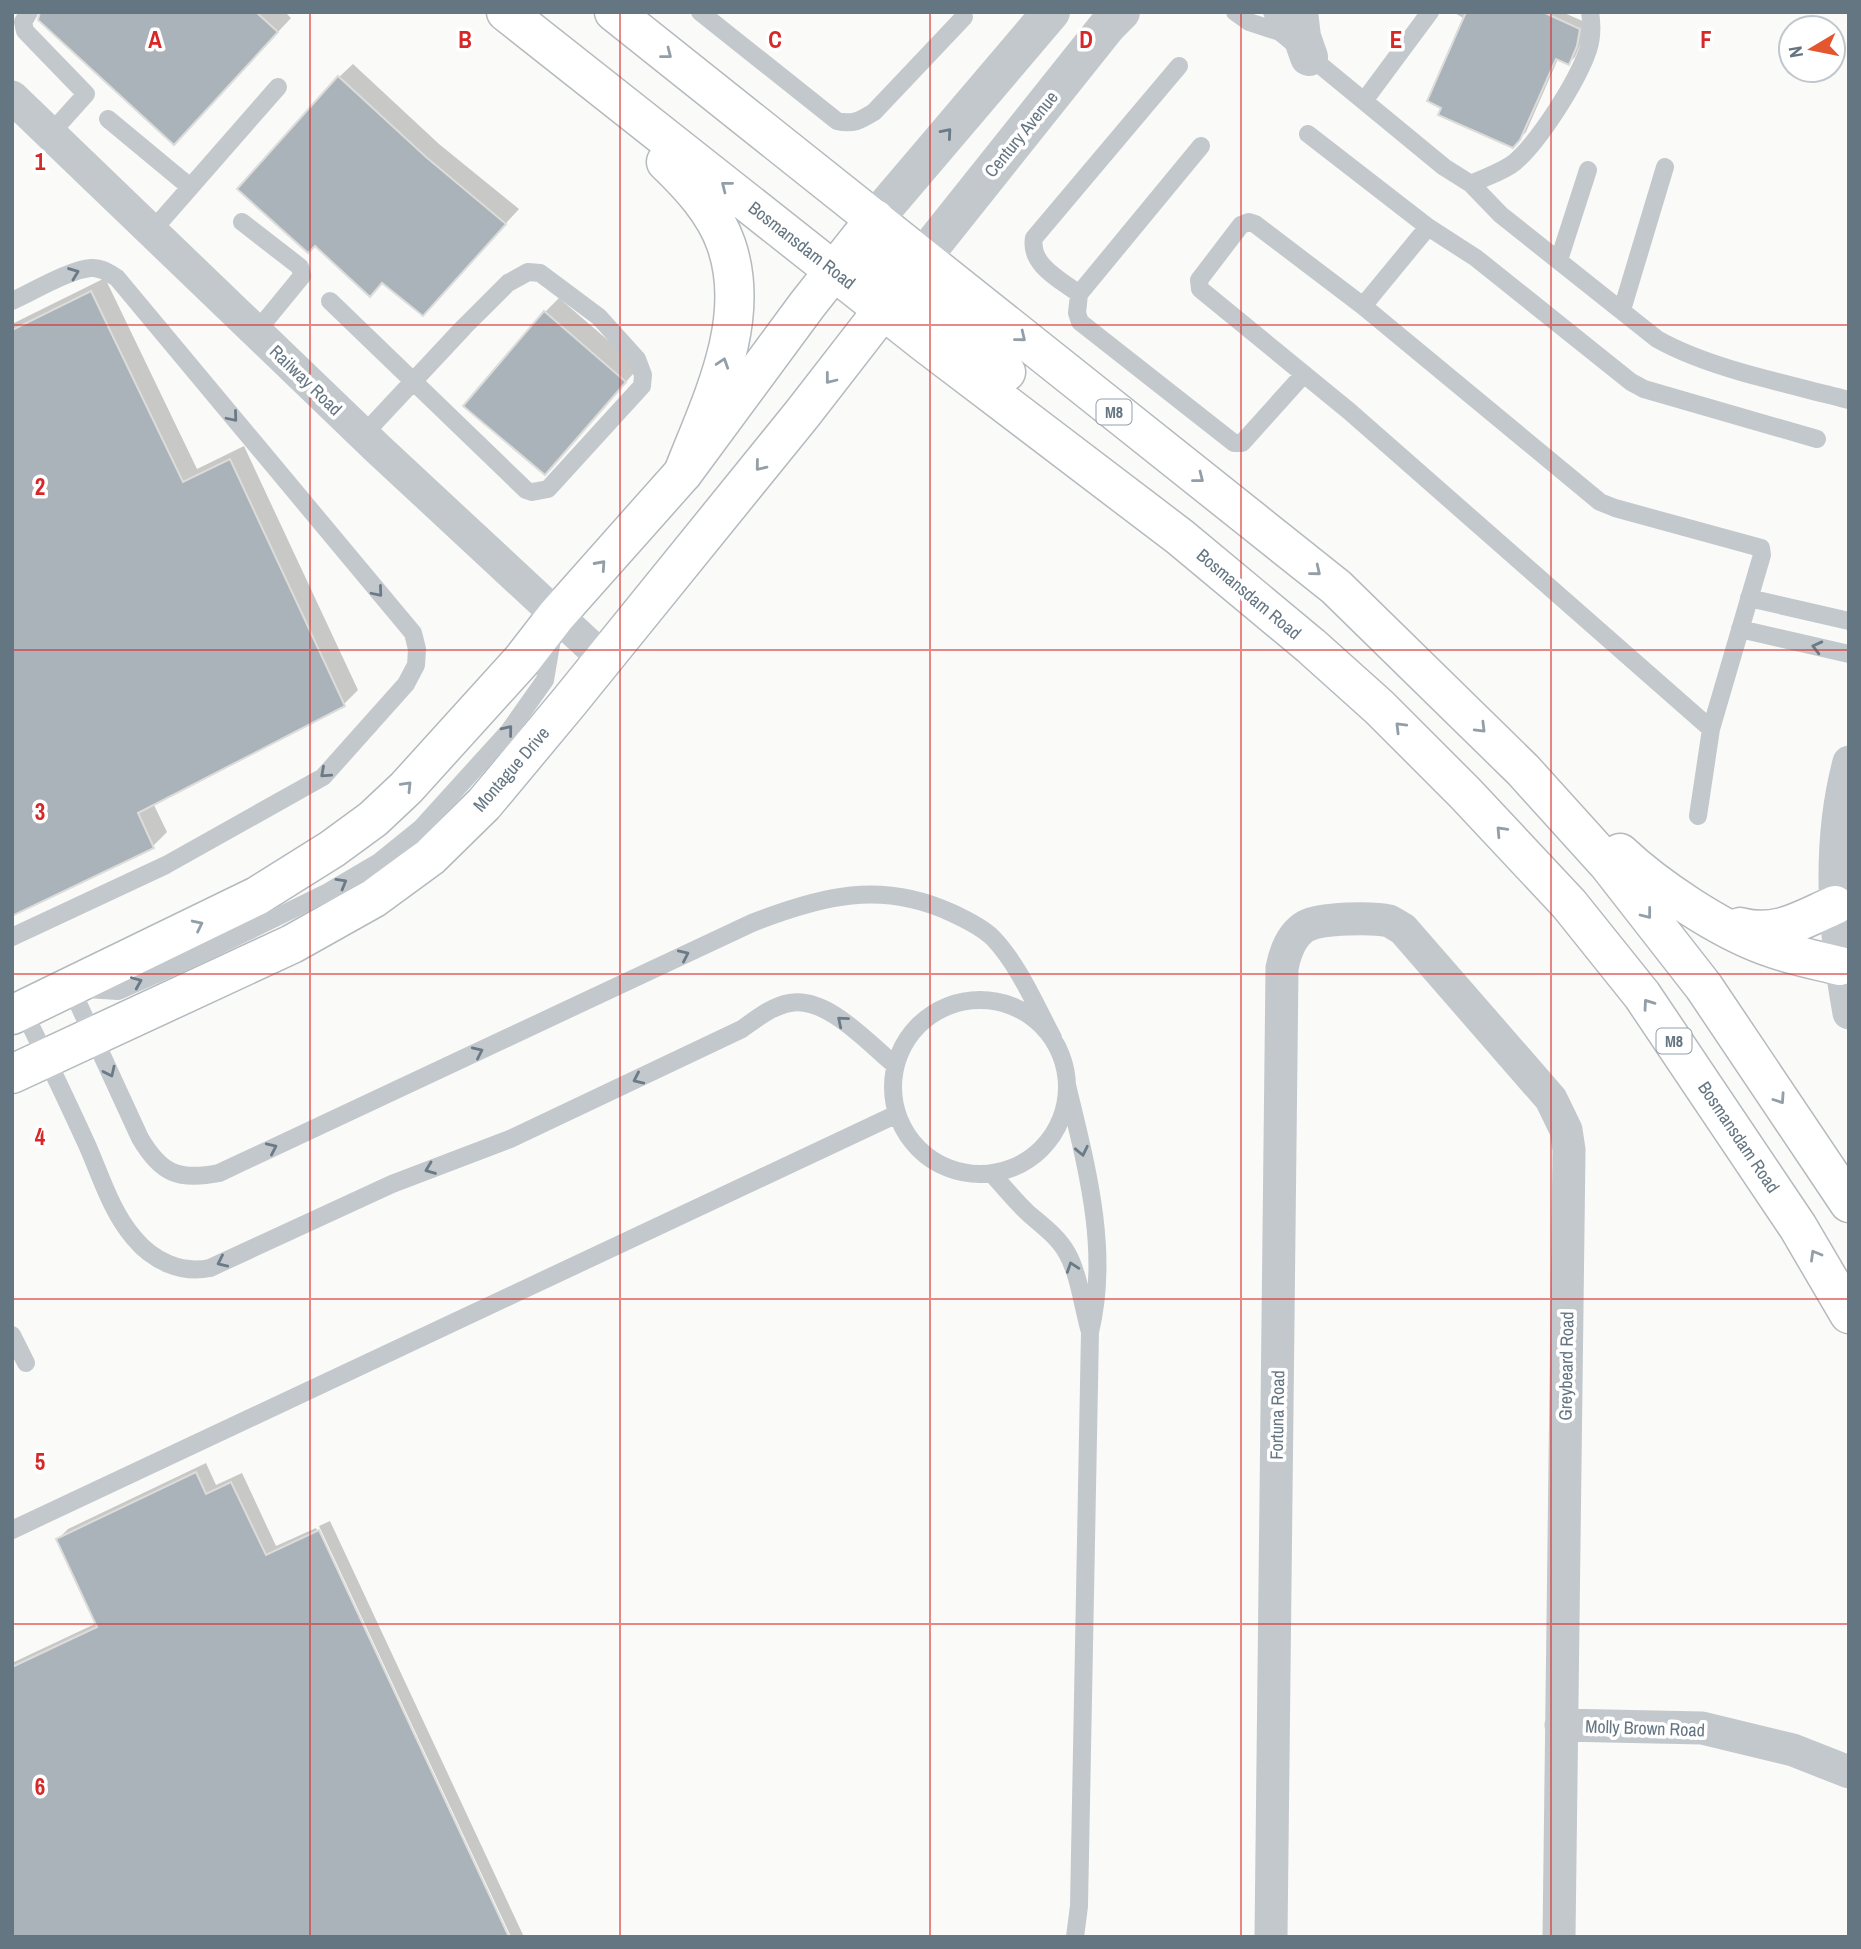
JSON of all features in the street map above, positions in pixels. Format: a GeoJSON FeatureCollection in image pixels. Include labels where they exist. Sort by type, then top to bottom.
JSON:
{"type":"FeatureCollection","features":[{"type":"Feature","properties":{"kind":"main road","name":"Bosmansdam Road"},"geometry":{"type":"LineString","coordinates":[[506,12],[834,270],[903,284],[1336,587],[1523,769],[1608,864],[1704,988],[1849,1203]]}},
{"type":"Feature","properties":{"kind":"main road"},"geometry":{"type":"LineString","coordinates":[[614,12],[876,219]]}},
{"type":"Feature","properties":{"kind":"main road"},"geometry":{"type":"LineString","coordinates":[[546,45],[683,178],[714,218],[726,244],[734,290],[731,336],[683,473]]}},
{"type":"Feature","properties":{"kind":"main road"},"geometry":{"type":"LineString","coordinates":[[18,1012],[257,896],[332,849],[373,819],[406,788],[513,670],[556,616],[683,473],[834,270],[876,219]]}},
{"type":"Feature","properties":{"kind":"main road"},"geometry":{"type":"LineString","coordinates":[[876,219],[872,239],[873,255],[880,268],[903,284]]}},
{"type":"Feature","properties":{"kind":"main road","name":"Bosmansdam Road"},"geometry":{"type":"LineString","coordinates":[[903,284],[1180,537],[1311,646],[1379,707],[1465,793],[1569,904],[1642,995],[1713,1098],[1798,1227],[1849,1314]]}},
{"type":"Feature","properties":{"kind":"main road","name":"Montague Drive"},"geometry":{"type":"LineString","coordinates":[[12,1074],[303,938],[374,898],[421,863],[484,803],[604,659],[803,413],[903,284]]}},
{"type":"Feature","properties":{"kind":"main road"},"geometry":{"type":"LineString","coordinates":[[1523,769],[1560,797],[1637,869],[1671,894],[1763,945],[1840,966]]}},
{"type":"Feature","properties":{"kind":"main road"},"geometry":{"type":"LineString","coordinates":[[1711,918],[1756,931],[1774,930],[1793,925],[1835,905]]}},
{"type":"Feature","properties":{"kind":"street"},"geometry":{"type":"LineString","coordinates":[[876,219],[1051,12]]}},
{"type":"Feature","properties":{"kind":"street","name":"Century Avenue"},"geometry":{"type":"LineString","coordinates":[[903,284],[1121,12]]}},
{"type":"Feature","properties":{"kind":"street"},"geometry":{"type":"LineString","coordinates":[[1289,22],[1302,37],[1309,57]]}},
{"type":"Feature","properties":{"kind":"street","name":"Railway Road"},"geometry":{"type":"LineString","coordinates":[[12,97],[363,435],[604,659]]}},
{"type":"Feature","properties":{"kind":"street"},"geometry":{"type":"LineString","coordinates":[[1849,762],[1838,821],[1833,870],[1840,966],[1849,1013]]}},
{"type":"Feature","properties":{"kind":"street","name":"Greybeard Road"},"geometry":{"type":"LineString","coordinates":[[1331,920],[1389,921],[1404,929],[1550,1098],[1566,1130],[1569,1150],[1559,1937]]}},
{"type":"Feature","properties":{"kind":"street","name":"Fortuna Road"},"geometry":{"type":"LineString","coordinates":[[1271,1937],[1282,968],[1284,955],[1292,940],[1306,926],[1331,920]]}},
{"type":"Feature","properties":{"kind":"street","name":"Molly Brown Road"},"geometry":{"type":"LineString","coordinates":[[1561,1725],[1702,1728],[1793,1750],[1849,1772]]}},
{"type":"Feature","properties":{"kind":"lane"},"geometry":{"type":"LineString","coordinates":[[29,12],[23,22],[25,31],[86,94],[51,133]]}},
{"type":"Feature","properties":{"kind":"lane"},"geometry":{"type":"LineString","coordinates":[[700,12],[837,121],[847,124],[859,122],[874,111],[964,17]]}},
{"type":"Feature","properties":{"kind":"lane"},"geometry":{"type":"LineString","coordinates":[[1236,12],[1249,22],[1289,22]]}},
{"type":"Feature","properties":{"kind":"lane"},"geometry":{"type":"LineString","coordinates":[[1272,12],[1289,22]]}},
{"type":"Feature","properties":{"kind":"lane"},"geometry":{"type":"LineString","coordinates":[[1364,101],[1430,12]]}},
{"type":"Feature","properties":{"kind":"lane"},"geometry":{"type":"LineString","coordinates":[[1471,184],[1512,164],[1536,141],[1588,49],[1592,23],[1590,12]]}},
{"type":"Feature","properties":{"kind":"lane"},"geometry":{"type":"LineString","coordinates":[[1309,57],[1444,167],[1471,184],[1501,215],[1657,339],[1685,352],[1849,400]]}},
{"type":"Feature","properties":{"kind":"lane"},"geometry":{"type":"LineString","coordinates":[[1079,294],[1039,263],[1034,251],[1034,238],[1179,66]]}},
{"type":"Feature","properties":{"kind":"lane"},"geometry":{"type":"LineString","coordinates":[[152,231],[278,87]]}},
{"type":"Feature","properties":{"kind":"lane"},"geometry":{"type":"LineString","coordinates":[[108,119],[190,187]]}},
{"type":"Feature","properties":{"kind":"lane"},"geometry":{"type":"LineString","coordinates":[[1308,134],[1428,227],[1476,258],[1631,382],[1644,389],[1817,439]]}},
{"type":"Feature","properties":{"kind":"lane"},"geometry":{"type":"LineString","coordinates":[[1201,146],[1079,294],[1077,313],[1080,322],[1236,443],[1242,443],[1304,374]]}},
{"type":"Feature","properties":{"kind":"lane"},"geometry":{"type":"LineString","coordinates":[[1622,310],[1665,167]]}},
{"type":"Feature","properties":{"kind":"lane"},"geometry":{"type":"LineString","coordinates":[[1559,260],[1588,170]]}},
{"type":"Feature","properties":{"kind":"lane"},"geometry":{"type":"LineString","coordinates":[[242,222],[300,267],[302,276],[256,332]]}},
{"type":"Feature","properties":{"kind":"lane"},"geometry":{"type":"LineString","coordinates":[[1698,816],[1711,729],[1762,555],[1759,545],[1600,502],[1363,306],[1255,224],[1249,222],[1241,225],[1199,280],[1199,286],[1503,544],[1574,611],[1711,729]]}},
{"type":"Feature","properties":{"kind":"lane"},"geometry":{"type":"LineString","coordinates":[[1363,306],[1428,227]]}},
{"type":"Feature","properties":{"kind":"lane"},"geometry":{"type":"LineString","coordinates":[[12,301],[85,269],[103,270],[117,278],[413,633],[417,649],[416,665],[407,684],[323,777],[166,865],[12,937]]}},
{"type":"Feature","properties":{"kind":"lane"},"geometry":{"type":"LineString","coordinates":[[330,301],[413,382],[526,490],[540,492],[548,489],[642,386],[643,376],[637,359],[599,317],[534,271],[508,283],[413,382],[363,435]]}},
{"type":"Feature","properties":{"kind":"lane"},"geometry":{"type":"LineString","coordinates":[[1749,598],[1849,621]]}},
{"type":"Feature","properties":{"kind":"lane"},"geometry":{"type":"LineString","coordinates":[[1740,629],[1849,654]]}},
{"type":"Feature","properties":{"kind":"lane"},"geometry":{"type":"LineString","coordinates":[[71,988],[151,1156],[170,1173],[200,1177],[219,1173],[752,923],[791,908],[828,898],[868,893],[902,896],[934,904],[992,937],[1020,977],[1063,1061],[1090,1187],[1097,1246],[1096,1308],[1090,1332],[1079,1906],[1075,1937]]}},
{"type":"Feature","properties":{"kind":"lane"},"geometry":{"type":"LineString","coordinates":[[1053,1038],[1033,1017],[1008,1003],[979,999],[951,1003],[926,1017],[906,1038],[895,1065],[892,1086],[897,1114],[904,1131],[920,1152],[941,1166],[966,1174],[992,1174],[1016,1167],[1038,1153],[1055,1133],[1065,1109],[1067,1085]]}},
{"type":"Feature","properties":{"kind":"lane"},"geometry":{"type":"LineString","coordinates":[[18,1012],[46,1057],[112,1200],[133,1238],[170,1266],[198,1270],[210,1268],[392,1184],[510,1139],[742,1029],[768,1011],[790,1002],[829,1010],[895,1065]]}},
{"type":"Feature","properties":{"kind":"lane"},"geometry":{"type":"LineString","coordinates":[[12,1530],[897,1114]]}},
{"type":"Feature","properties":{"kind":"lane"},"geometry":{"type":"LineString","coordinates":[[992,1174],[1028,1213],[1056,1238],[1067,1253],[1074,1269],[1090,1332]]}},
{"type":"Feature","properties":{"kind":"lane"},"geometry":{"type":"LineString","coordinates":[[12,1335],[26,1363]]}},
{"type":"Feature","properties":{"kind":"building"},"geometry":{"type":"Polygon","coordinates":[[[40,12],[256,12],[278,32],[174,145],[38,20],[40,12]]]}},
{"type":"Feature","properties":{"kind":"building"},"geometry":{"type":"Polygon","coordinates":[[[1466,12],[1543,12],[1580,29],[1569,65],[1556,59],[1520,140],[1513,148],[1438,115],[1441,108],[1427,101],[1466,12]]]}},
{"type":"Feature","properties":{"kind":"building"},"geometry":{"type":"Polygon","coordinates":[[[338,76],[426,157],[506,224],[423,316],[382,283],[370,297],[315,246],[308,253],[237,189],[338,76]]]}},
{"type":"Feature","properties":{"kind":"building"},"geometry":{"type":"Polygon","coordinates":[[[91,291],[183,482],[230,459],[345,706],[138,813],[154,848],[12,916],[12,330],[91,291]]]}},
{"type":"Feature","properties":{"kind":"building"},"geometry":{"type":"Polygon","coordinates":[[[544,311],[626,382],[545,475],[463,406],[544,311]]]}},
{"type":"Feature","properties":{"kind":"building"},"geometry":{"type":"Polygon","coordinates":[[[196,1472],[206,1494],[231,1482],[266,1555],[319,1530],[509,1937],[12,1937],[12,1667],[97,1627],[56,1539],[196,1472]]]}}]}
